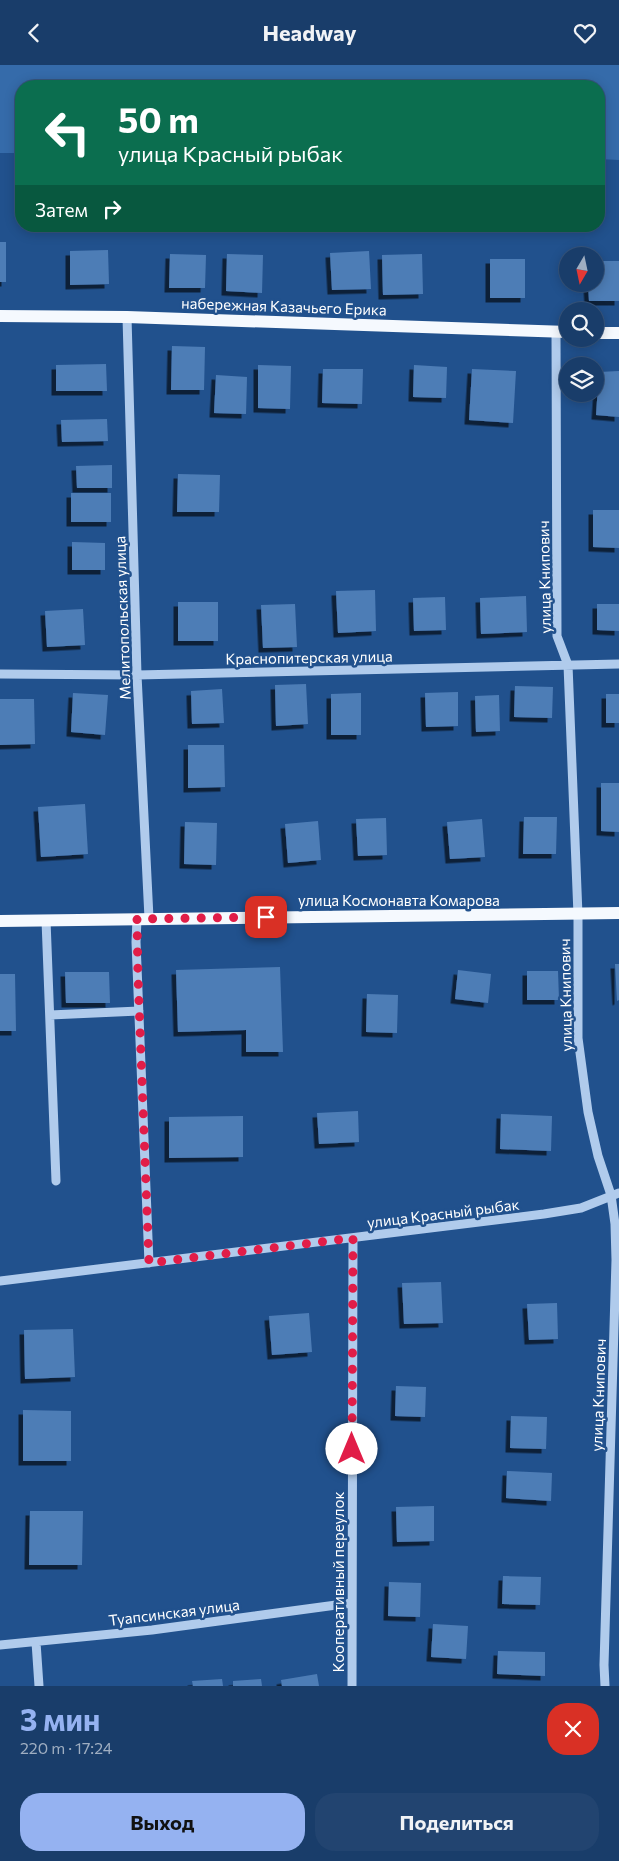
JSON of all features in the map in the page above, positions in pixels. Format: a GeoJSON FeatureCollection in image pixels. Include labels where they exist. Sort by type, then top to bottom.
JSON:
{"type":"FeatureCollection","features":[{"type":"Feature","properties":{"kind":"main road","name":"набережная Казачьего Ерика"},"geometry":{"type":"LineString","coordinates":[[0,316],[127,317],[559,332]]}},
{"type":"Feature","properties":{"kind":"main road"},"geometry":{"type":"LineString","coordinates":[[604,333],[619,333]]}},
{"type":"Feature","properties":{"kind":"main road","name":"улица Космонавта Комарова"},"geometry":{"type":"LineString","coordinates":[[0,921],[619,913]]}},
{"type":"Feature","properties":{"kind":"street","name":"Мелитопольская улица"},"geometry":{"type":"LineString","coordinates":[[127,317],[143,919],[139,1011],[149,1263]]}},
{"type":"Feature","properties":{"kind":"street","name":"улица Книпович"},"geometry":{"type":"LineString","coordinates":[[562,347],[557,636],[568,665],[578,915],[578,1038],[588,1112],[598,1156],[615,1194],[616,1260],[604,1665],[605,1686]]}},
{"type":"Feature","properties":{"kind":"street","name":"Краснопитерская улица"},"geometry":{"type":"LineString","coordinates":[[0,674],[137,675],[619,664]]}},
{"type":"Feature","properties":{"kind":"street"},"geometry":{"type":"LineString","coordinates":[[46,920],[56,1181]]}},
{"type":"Feature","properties":{"kind":"street"},"geometry":{"type":"LineString","coordinates":[[50,1015],[139,1011]]}},
{"type":"Feature","properties":{"kind":"street","name":"улица Красный рыбак"},"geometry":{"type":"LineString","coordinates":[[0,1281],[544,1214],[581,1208],[615,1194]]}},
{"type":"Feature","properties":{"kind":"street","name":"Кооперативный переулок"},"geometry":{"type":"LineString","coordinates":[[352,1686],[353,1238]]}},
{"type":"Feature","properties":{"kind":"street","name":"Туапсинская улица"},"geometry":{"type":"LineString","coordinates":[[0,1645],[152,1630],[351,1603]]}},
{"type":"Feature","properties":{"kind":"street"},"geometry":{"type":"LineString","coordinates":[[36,1642],[39,1686]]}},
{"type":"Feature","properties":{"kind":"shaded area"},"geometry":{"type":"Polygon","coordinates":[[[0,65],[619,65],[619,160],[605,159],[605,80],[15,80],[15,153],[0,153],[0,65]]]}},
{"type":"Feature","properties":{"kind":"building"},"geometry":{"type":"Polygon","coordinates":[[[0,242],[6,242],[6,282],[0,282],[0,242]]]}},
{"type":"Feature","properties":{"kind":"building"},"geometry":{"type":"Polygon","coordinates":[[[108,250],[109,284],[70,285],[70,251],[108,250]]]}},
{"type":"Feature","properties":{"kind":"building"},"geometry":{"type":"Polygon","coordinates":[[[369,251],[371,289],[332,290],[330,253],[369,251]]]}},
{"type":"Feature","properties":{"kind":"building"},"geometry":{"type":"Polygon","coordinates":[[[170,254],[206,255],[205,288],[169,288],[170,254]]]}},
{"type":"Feature","properties":{"kind":"building"},"geometry":{"type":"Polygon","coordinates":[[[227,254],[263,255],[262,293],[226,291],[227,254]]]}},
{"type":"Feature","properties":{"kind":"building"},"geometry":{"type":"Polygon","coordinates":[[[422,254],[423,294],[383,295],[382,255],[422,254]]]}},
{"type":"Feature","properties":{"kind":"building"},"geometry":{"type":"Polygon","coordinates":[[[490,259],[525,259],[525,298],[490,298],[490,259]]]}},
{"type":"Feature","properties":{"kind":"building"},"geometry":{"type":"Polygon","coordinates":[[[604,261],[619,261],[619,301],[589,301],[589,293],[604,293],[604,261]]]}},
{"type":"Feature","properties":{"kind":"building"},"geometry":{"type":"Polygon","coordinates":[[[172,346],[205,347],[204,390],[171,390],[172,346]]]}},
{"type":"Feature","properties":{"kind":"building"},"geometry":{"type":"Polygon","coordinates":[[[106,364],[107,391],[56,391],[56,365],[106,364]]]}},
{"type":"Feature","properties":{"kind":"building"},"geometry":{"type":"Polygon","coordinates":[[[258,365],[291,366],[290,409],[258,408],[258,365]]]}},
{"type":"Feature","properties":{"kind":"building"},"geometry":{"type":"Polygon","coordinates":[[[414,365],[447,367],[446,398],[413,397],[414,365]]]}},
{"type":"Feature","properties":{"kind":"building"},"geometry":{"type":"Polygon","coordinates":[[[323,369],[363,369],[362,404],[322,403],[323,369]]]}},
{"type":"Feature","properties":{"kind":"building"},"geometry":{"type":"Polygon","coordinates":[[[472,369],[516,371],[513,423],[469,420],[472,369]]]}},
{"type":"Feature","properties":{"kind":"building"},"geometry":{"type":"Polygon","coordinates":[[[619,371],[619,417],[596,415],[597,402],[604,402],[604,372],[619,371]]]}},
{"type":"Feature","properties":{"kind":"building"},"geometry":{"type":"Polygon","coordinates":[[[216,375],[247,377],[246,414],[214,413],[216,375]]]}},
{"type":"Feature","properties":{"kind":"building"},"geometry":{"type":"Polygon","coordinates":[[[107,419],[108,441],[62,442],[61,420],[107,419]]]}},
{"type":"Feature","properties":{"kind":"building"},"geometry":{"type":"Polygon","coordinates":[[[112,465],[112,488],[77,488],[76,466],[112,465]]]}},
{"type":"Feature","properties":{"kind":"building"},"geometry":{"type":"Polygon","coordinates":[[[178,474],[220,475],[219,512],[177,512],[178,474]]]}},
{"type":"Feature","properties":{"kind":"building"},"geometry":{"type":"Polygon","coordinates":[[[71,493],[111,493],[111,522],[71,522],[71,493]]]}},
{"type":"Feature","properties":{"kind":"building"},"geometry":{"type":"Polygon","coordinates":[[[593,510],[619,510],[619,548],[593,547],[593,510]]]}},
{"type":"Feature","properties":{"kind":"building"},"geometry":{"type":"Polygon","coordinates":[[[72,542],[105,543],[105,570],[72,570],[72,542]]]}},
{"type":"Feature","properties":{"kind":"building"},"geometry":{"type":"Polygon","coordinates":[[[375,590],[376,631],[338,633],[336,591],[375,590]]]}},
{"type":"Feature","properties":{"kind":"building"},"geometry":{"type":"Polygon","coordinates":[[[526,596],[527,632],[481,634],[480,598],[526,596]]]}},
{"type":"Feature","properties":{"kind":"building"},"geometry":{"type":"Polygon","coordinates":[[[445,597],[446,630],[414,631],[413,598],[445,597]]]}},
{"type":"Feature","properties":{"kind":"building"},"geometry":{"type":"Polygon","coordinates":[[[178,602],[218,602],[218,641],[178,641],[178,602]]]}},
{"type":"Feature","properties":{"kind":"building"},"geometry":{"type":"Polygon","coordinates":[[[295,604],[297,647],[263,648],[261,605],[295,604]]]}},
{"type":"Feature","properties":{"kind":"building"},"geometry":{"type":"Polygon","coordinates":[[[597,604],[619,604],[619,631],[597,630],[597,604]]]}},
{"type":"Feature","properties":{"kind":"building"},"geometry":{"type":"Polygon","coordinates":[[[83,609],[85,645],[47,647],[45,611],[83,609]]]}},
{"type":"Feature","properties":{"kind":"building"},"geometry":{"type":"Polygon","coordinates":[[[306,684],[308,724],[276,726],[275,685],[306,684]]]}},
{"type":"Feature","properties":{"kind":"building"},"geometry":{"type":"Polygon","coordinates":[[[515,686],[553,687],[552,718],[514,717],[515,686]]]}},
{"type":"Feature","properties":{"kind":"building"},"geometry":{"type":"Polygon","coordinates":[[[222,689],[224,723],[192,724],[191,691],[222,689]]]}},
{"type":"Feature","properties":{"kind":"building"},"geometry":{"type":"Polygon","coordinates":[[[458,692],[458,726],[426,727],[425,693],[458,692]]]}},
{"type":"Feature","properties":{"kind":"building"},"geometry":{"type":"Polygon","coordinates":[[[73,693],[108,695],[105,735],[71,732],[73,693]]]}},
{"type":"Feature","properties":{"kind":"building"},"geometry":{"type":"Polygon","coordinates":[[[361,693],[361,735],[331,735],[331,694],[361,693]]]}},
{"type":"Feature","properties":{"kind":"building"},"geometry":{"type":"Polygon","coordinates":[[[606,694],[619,694],[619,723],[606,723],[606,694]]]}},
{"type":"Feature","properties":{"kind":"building"},"geometry":{"type":"Polygon","coordinates":[[[499,695],[500,731],[476,732],[475,696],[499,695]]]}},
{"type":"Feature","properties":{"kind":"building"},"geometry":{"type":"Polygon","coordinates":[[[0,699],[34,699],[35,744],[0,745],[0,699]]]}},
{"type":"Feature","properties":{"kind":"building"},"geometry":{"type":"Polygon","coordinates":[[[188,745],[224,745],[225,787],[188,788],[188,745]]]}},
{"type":"Feature","properties":{"kind":"building"},"geometry":{"type":"Polygon","coordinates":[[[601,783],[619,783],[619,832],[601,831],[601,783]]]}},
{"type":"Feature","properties":{"kind":"building"},"geometry":{"type":"Polygon","coordinates":[[[85,804],[88,854],[41,857],[38,807],[85,804]]]}},
{"type":"Feature","properties":{"kind":"building"},"geometry":{"type":"Polygon","coordinates":[[[524,817],[557,817],[556,854],[523,854],[524,817]]]}},
{"type":"Feature","properties":{"kind":"building"},"geometry":{"type":"Polygon","coordinates":[[[386,818],[387,855],[358,856],[356,819],[386,818]]]}},
{"type":"Feature","properties":{"kind":"building"},"geometry":{"type":"Polygon","coordinates":[[[482,819],[485,857],[450,859],[447,822],[482,819]]]}},
{"type":"Feature","properties":{"kind":"building"},"geometry":{"type":"Polygon","coordinates":[[[318,821],[321,860],[288,863],[285,824],[318,821]]]}},
{"type":"Feature","properties":{"kind":"building"},"geometry":{"type":"Polygon","coordinates":[[[185,822],[217,823],[216,865],[184,864],[185,822]]]}},
{"type":"Feature","properties":{"kind":"building"},"geometry":{"type":"Polygon","coordinates":[[[615,964],[619,964],[619,1000],[617,1001],[615,964]]]}},
{"type":"Feature","properties":{"kind":"building"},"geometry":{"type":"Polygon","coordinates":[[[280,967],[283,1052],[246,1052],[246,1030],[178,1032],[176,970],[280,967]]]}},
{"type":"Feature","properties":{"kind":"building"},"geometry":{"type":"Polygon","coordinates":[[[458,970],[491,974],[488,1003],[455,999],[458,970]]]}},
{"type":"Feature","properties":{"kind":"building"},"geometry":{"type":"Polygon","coordinates":[[[527,971],[558,971],[559,1000],[527,1000],[527,971]]]}},
{"type":"Feature","properties":{"kind":"building"},"geometry":{"type":"Polygon","coordinates":[[[65,972],[109,972],[110,1003],[66,1003],[65,972]]]}},
{"type":"Feature","properties":{"kind":"building"},"geometry":{"type":"Polygon","coordinates":[[[0,974],[15,974],[16,1031],[0,1031],[0,974]]]}},
{"type":"Feature","properties":{"kind":"building"},"geometry":{"type":"Polygon","coordinates":[[[367,994],[398,995],[397,1033],[366,1032],[367,994]]]}},
{"type":"Feature","properties":{"kind":"building"},"geometry":{"type":"Polygon","coordinates":[[[358,1111],[359,1142],[319,1144],[317,1113],[358,1111]]]}},
{"type":"Feature","properties":{"kind":"building"},"geometry":{"type":"Polygon","coordinates":[[[501,1114],[552,1116],[551,1151],[500,1149],[501,1114]]]}},
{"type":"Feature","properties":{"kind":"building"},"geometry":{"type":"Polygon","coordinates":[[[243,1116],[243,1157],[169,1158],[169,1117],[243,1116]]]}},
{"type":"Feature","properties":{"kind":"building"},"geometry":{"type":"Polygon","coordinates":[[[441,1282],[443,1323],[404,1324],[402,1283],[441,1282]]]}},
{"type":"Feature","properties":{"kind":"building"},"geometry":{"type":"Polygon","coordinates":[[[557,1303],[558,1339],[529,1340],[527,1304],[557,1303]]]}},
{"type":"Feature","properties":{"kind":"building"},"geometry":{"type":"Polygon","coordinates":[[[309,1313],[312,1352],[272,1355],[269,1316],[309,1313]]]}},
{"type":"Feature","properties":{"kind":"building"},"geometry":{"type":"Polygon","coordinates":[[[73,1329],[75,1377],[25,1379],[24,1330],[73,1329]]]}},
{"type":"Feature","properties":{"kind":"building"},"geometry":{"type":"Polygon","coordinates":[[[396,1386],[426,1387],[425,1417],[395,1416],[396,1386]]]}},
{"type":"Feature","properties":{"kind":"building"},"geometry":{"type":"Polygon","coordinates":[[[23,1410],[71,1411],[71,1461],[23,1461],[23,1410]]]}},
{"type":"Feature","properties":{"kind":"building"},"geometry":{"type":"Polygon","coordinates":[[[511,1416],[547,1417],[546,1449],[510,1448],[511,1416]]]}},
{"type":"Feature","properties":{"kind":"building"},"geometry":{"type":"Polygon","coordinates":[[[507,1471],[552,1473],[551,1501],[506,1498],[507,1471]]]}},
{"type":"Feature","properties":{"kind":"building"},"geometry":{"type":"Polygon","coordinates":[[[434,1506],[434,1541],[397,1542],[396,1507],[434,1506]]]}},
{"type":"Feature","properties":{"kind":"building"},"geometry":{"type":"Polygon","coordinates":[[[30,1511],[83,1511],[82,1565],[29,1565],[30,1511]]]}},
{"type":"Feature","properties":{"kind":"building"},"geometry":{"type":"Polygon","coordinates":[[[503,1576],[541,1577],[540,1605],[502,1604],[503,1576]]]}},
{"type":"Feature","properties":{"kind":"building"},"geometry":{"type":"Polygon","coordinates":[[[389,1582],[421,1583],[420,1617],[388,1616],[389,1582]]]}},
{"type":"Feature","properties":{"kind":"building"},"geometry":{"type":"Polygon","coordinates":[[[433,1624],[468,1626],[466,1659],[431,1657],[433,1624]]]}},
{"type":"Feature","properties":{"kind":"building"},"geometry":{"type":"Polygon","coordinates":[[[498,1651],[545,1652],[545,1676],[497,1674],[498,1651]]]}},
{"type":"Feature","properties":{"kind":"building"},"geometry":{"type":"Polygon","coordinates":[[[317,1674],[319,1686],[282,1686],[281,1680],[317,1674]]]}},
{"type":"Feature","properties":{"kind":"building"},"geometry":{"type":"Polygon","coordinates":[[[222,1679],[223,1686],[193,1686],[192,1681],[222,1679]]]}},
{"type":"Feature","properties":{"kind":"building"},"geometry":{"type":"Polygon","coordinates":[[[261,1679],[262,1686],[233,1686],[233,1681],[261,1679]]]}},
{"type":"Feature","properties":{"kind":"route"},"geometry":{"type":"LineString","coordinates":[[266,917],[137,919],[136,942],[149,1263],[353,1238],[352,1449]]}}]}
